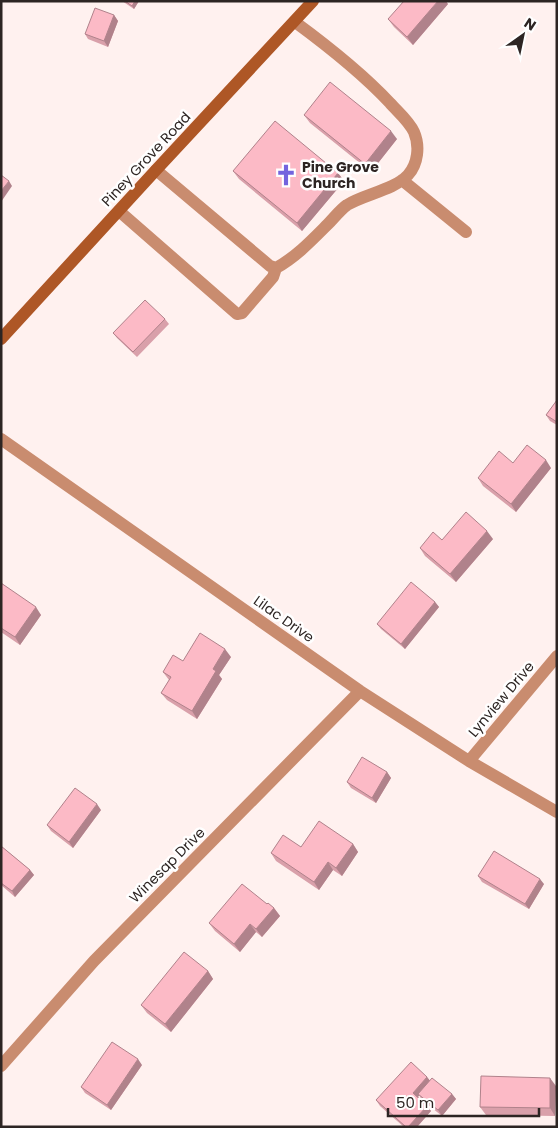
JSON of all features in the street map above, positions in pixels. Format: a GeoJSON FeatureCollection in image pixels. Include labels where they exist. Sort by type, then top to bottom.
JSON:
{"type":"FeatureCollection","features":[{"type":"Feature","properties":{"kind":"main road","name":"Piney Grove Road"},"geometry":{"type":"LineString","coordinates":[[1,339],[314,1]]}},
{"type":"Feature","properties":{"kind":"street"},"geometry":{"type":"LineString","coordinates":[[119,211],[237,314],[242,313],[267,284],[276,268],[292,258],[345,207],[357,199],[402,180],[408,175],[416,162],[418,147],[414,132],[402,116],[342,57],[295,22]]}},
{"type":"Feature","properties":{"kind":"street"},"geometry":{"type":"LineString","coordinates":[[156,170],[270,266],[276,268]]}},
{"type":"Feature","properties":{"kind":"street"},"geometry":{"type":"LineString","coordinates":[[402,180],[466,232]]}},
{"type":"Feature","properties":{"kind":"street","name":"Lilac Drive"},"geometry":{"type":"LineString","coordinates":[[1,439],[360,691],[469,761],[557,812]]}},
{"type":"Feature","properties":{"kind":"street","name":"Lynview Drive"},"geometry":{"type":"LineString","coordinates":[[469,761],[557,656]]}},
{"type":"Feature","properties":{"kind":"street","name":"Winesap Drive"},"geometry":{"type":"LineString","coordinates":[[1,1066],[94,961],[360,691]]}},
{"type":"Feature","properties":{"kind":"building"},"geometry":{"type":"Polygon","coordinates":[[[125,1],[135,1],[132,6],[125,1]]]}},
{"type":"Feature","properties":{"kind":"building"},"geometry":{"type":"Polygon","coordinates":[[[404,1],[438,1],[407,37],[388,19],[404,1]]]}},
{"type":"Feature","properties":{"kind":"building"},"geometry":{"type":"Polygon","coordinates":[[[95,8],[114,15],[104,41],[85,34],[95,8]]]}},
{"type":"Feature","properties":{"kind":"building"},"geometry":{"type":"Polygon","coordinates":[[[330,82],[391,131],[365,164],[304,115],[330,82]]]}},
{"type":"Feature","properties":{"kind":"building"},"geometry":{"type":"Polygon","coordinates":[[[275,121],[338,173],[297,223],[233,171],[275,121]]]}},
{"type":"Feature","properties":{"kind":"building"},"geometry":{"type":"Polygon","coordinates":[[[1,175],[9,181],[1,191],[1,175]]]}},
{"type":"Feature","properties":{"kind":"building"},"geometry":{"type":"Polygon","coordinates":[[[145,300],[165,319],[133,352],[113,333],[145,300]]]}},
{"type":"Feature","properties":{"kind":"building"},"geometry":{"type":"Polygon","coordinates":[[[557,400],[557,422],[546,415],[557,400]]]}},
{"type":"Feature","properties":{"kind":"building"},"geometry":{"type":"Polygon","coordinates":[[[527,445],[546,460],[511,504],[478,478],[499,451],[513,463],[527,445]]]}},
{"type":"Feature","properties":{"kind":"building"},"geometry":{"type":"Polygon","coordinates":[[[466,512],[487,531],[450,574],[420,548],[433,532],[442,540],[466,512]]]}},
{"type":"Feature","properties":{"kind":"building"},"geometry":{"type":"Polygon","coordinates":[[[411,582],[435,602],[401,644],[377,624],[411,582]]]}},
{"type":"Feature","properties":{"kind":"building"},"geometry":{"type":"Polygon","coordinates":[[[1,583],[36,607],[15,637],[1,628],[1,583]]]}},
{"type":"Feature","properties":{"kind":"building"},"geometry":{"type":"Polygon","coordinates":[[[200,633],[225,649],[213,669],[216,671],[192,711],[161,693],[171,677],[163,672],[173,655],[183,661],[200,633]]]}},
{"type":"Feature","properties":{"kind":"building"},"geometry":{"type":"Polygon","coordinates":[[[362,757],[387,772],[372,798],[347,782],[362,757]]]}},
{"type":"Feature","properties":{"kind":"building"},"geometry":{"type":"Polygon","coordinates":[[[75,788],[97,804],[69,842],[47,825],[75,788]]]}},
{"type":"Feature","properties":{"kind":"building"},"geometry":{"type":"Polygon","coordinates":[[[319,821],[353,844],[336,868],[328,862],[314,882],[271,853],[283,835],[301,847],[319,821]]]}},
{"type":"Feature","properties":{"kind":"building"},"geometry":{"type":"Polygon","coordinates":[[[1,846],[30,870],[12,891],[1,883],[1,846]]]}},
{"type":"Feature","properties":{"kind":"building"},"geometry":{"type":"Polygon","coordinates":[[[494,851],[540,879],[525,904],[478,876],[494,851]]]}},
{"type":"Feature","properties":{"kind":"building"},"geometry":{"type":"Polygon","coordinates":[[[242,884],[274,908],[256,929],[250,924],[234,944],[209,923],[242,884]]]}},
{"type":"Feature","properties":{"kind":"building"},"geometry":{"type":"Polygon","coordinates":[[[184,952],[208,971],[165,1024],[141,1005],[184,952]]]}},
{"type":"Feature","properties":{"kind":"building"},"geometry":{"type":"Polygon","coordinates":[[[112,1042],[138,1059],[107,1105],[81,1087],[112,1042]]]}},
{"type":"Feature","properties":{"kind":"building"},"geometry":{"type":"Polygon","coordinates":[[[411,1062],[427,1077],[413,1093],[427,1106],[406,1127],[376,1100],[411,1062]]]}},
{"type":"Feature","properties":{"kind":"building"},"geometry":{"type":"Polygon","coordinates":[[[481,1076],[550,1078],[550,1108],[480,1107],[481,1076]]]}},
{"type":"Feature","properties":{"kind":"building"},"geometry":{"type":"Polygon","coordinates":[[[432,1078],[452,1094],[438,1110],[418,1094],[432,1078]]]}},
{"type":"Feature","properties":{"kind":"place","name":"Pine Grove Church"},"geometry":{"type":"Point","coordinates":[286,175]}}]}
